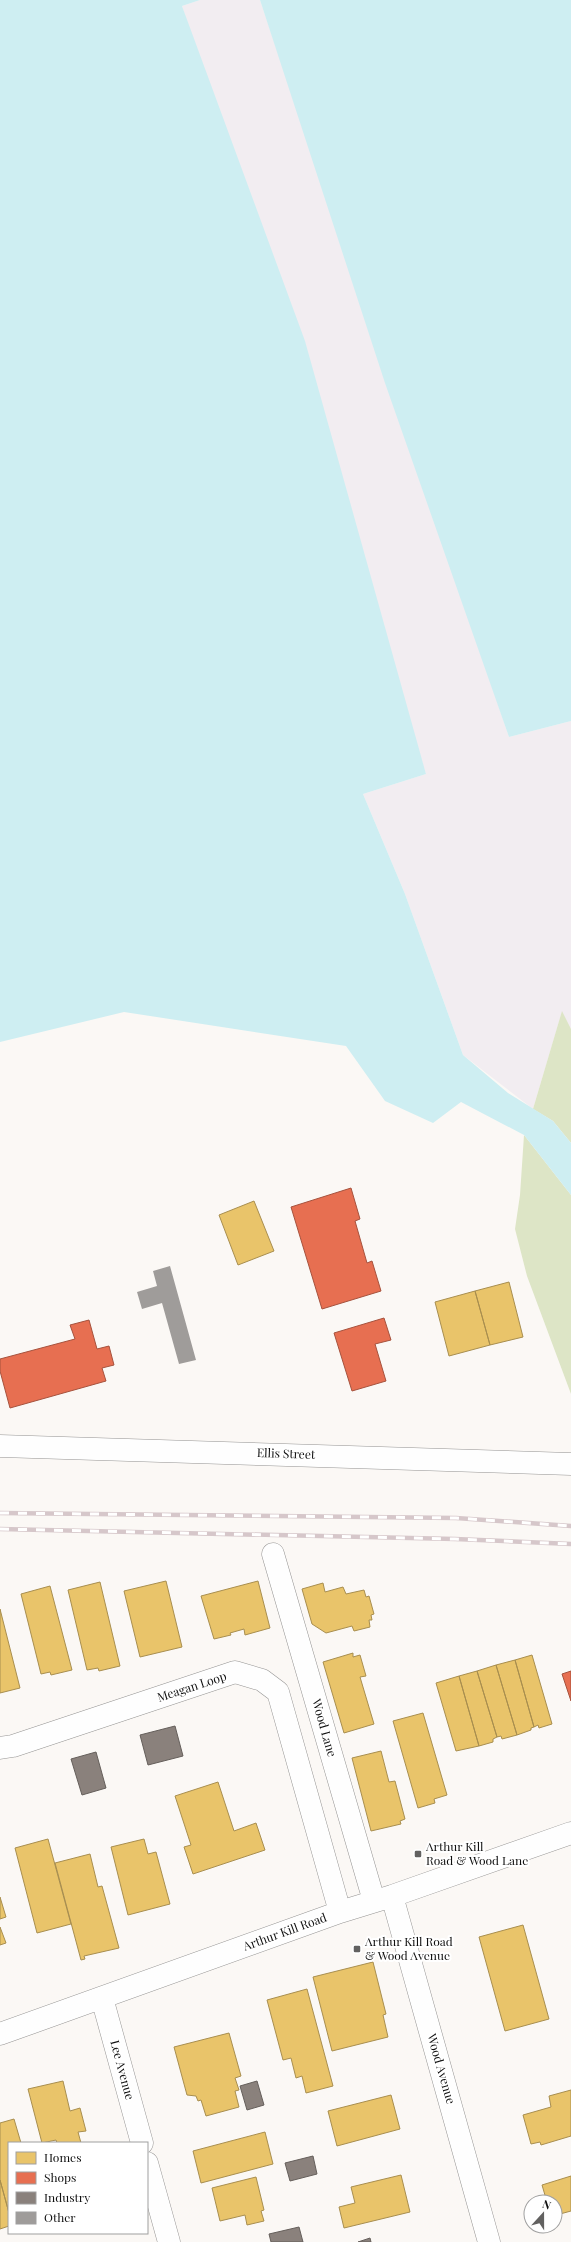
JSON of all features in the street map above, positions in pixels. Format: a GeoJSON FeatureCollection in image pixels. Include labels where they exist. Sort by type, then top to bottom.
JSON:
{"type":"FeatureCollection","features":[{"type":"Feature","properties":{"kind":"street","name":"Ellis Street"},"geometry":{"type":"LineString","coordinates":[[0,1446],[571,1464]]}},
{"type":"Feature","properties":{"kind":"street","name":"Wood Lane"},"geometry":{"type":"LineString","coordinates":[[274,1554],[383,1899]]}},
{"type":"Feature","properties":{"kind":"street","name":"Meagan Loop"},"geometry":{"type":"LineString","coordinates":[[0,1748],[13,1746],[235,1672],[262,1680],[278,1692],[340,1912]]}},
{"type":"Feature","properties":{"kind":"street","name":"Arthur Kill Road"},"geometry":{"type":"LineString","coordinates":[[0,2034],[340,1912],[383,1899],[571,1833]]}},
{"type":"Feature","properties":{"kind":"street","name":"Wood Avenue"},"geometry":{"type":"LineString","coordinates":[[383,1899],[489,2242]]}},
{"type":"Feature","properties":{"kind":"street","name":"Lee Avenue"},"geometry":{"type":"LineString","coordinates":[[102,1998],[142,2142]]}},
{"type":"Feature","properties":{"kind":"street"},"geometry":{"type":"LineString","coordinates":[[148,2167],[169,2242]]}},
{"type":"Feature","properties":{"kind":"shaded area"},"geometry":{"type":"Polygon","coordinates":[[[200,0],[260,0],[509,737],[571,721],[571,1029],[562,1012],[533,1109],[463,1055],[405,894],[363,794],[426,774],[182,6],[200,0]]]}},
{"type":"Feature","properties":{"kind":"green space"},"geometry":{"type":"Polygon","coordinates":[[[562,1011],[571,1029],[571,1143],[553,1121],[533,1109],[562,1011]]]}},
{"type":"Feature","properties":{"kind":"green space"},"geometry":{"type":"Polygon","coordinates":[[[524,1135],[571,1195],[571,1394],[527,1276],[515,1229],[520,1195],[524,1135]]]}},
{"type":"Feature","properties":{"kind":"water"},"geometry":{"type":"Polygon","coordinates":[[[0,0],[200,0],[182,6],[305,341],[426,774],[363,794],[405,894],[463,1055],[508,1093],[553,1121],[571,1143],[571,1195],[524,1135],[461,1102],[433,1123],[385,1101],[346,1046],[124,1012],[0,1042],[0,0]]]}},
{"type":"Feature","properties":{"kind":"water"},"geometry":{"type":"Polygon","coordinates":[[[260,0],[571,0],[571,721],[509,737],[385,383],[260,0]]]}},
{"type":"Feature","properties":{"kind":"building: Homes"},"geometry":{"type":"Polygon","coordinates":[[[254,1201],[274,1251],[238,1265],[219,1215],[254,1201]]]}},
{"type":"Feature","properties":{"kind":"building: Homes"},"geometry":{"type":"Polygon","coordinates":[[[509,1282],[523,1337],[490,1345],[475,1291],[509,1282]]]}},
{"type":"Feature","properties":{"kind":"building: Homes"},"geometry":{"type":"Polygon","coordinates":[[[475,1291],[490,1345],[449,1356],[435,1302],[475,1291]]]}},
{"type":"Feature","properties":{"kind":"building: Homes"},"geometry":{"type":"Polygon","coordinates":[[[166,1581],[182,1647],[140,1657],[124,1591],[166,1581]]]}},
{"type":"Feature","properties":{"kind":"building: Homes"},"geometry":{"type":"Polygon","coordinates":[[[258,1581],[270,1628],[245,1635],[244,1629],[230,1633],[231,1635],[214,1639],[201,1596],[258,1581]]]}},
{"type":"Feature","properties":{"kind":"building: Homes"},"geometry":{"type":"Polygon","coordinates":[[[100,1582],[120,1666],[99,1671],[98,1668],[87,1670],[68,1590],[100,1582]]]}},
{"type":"Feature","properties":{"kind":"building: Homes"},"geometry":{"type":"Polygon","coordinates":[[[323,1583],[325,1592],[343,1587],[346,1594],[364,1590],[366,1597],[369,1596],[374,1614],[371,1615],[372,1620],[369,1620],[370,1627],[354,1631],[352,1626],[326,1633],[312,1624],[302,1589],[323,1583]]]}},
{"type":"Feature","properties":{"kind":"building: Homes"},"geometry":{"type":"Polygon","coordinates":[[[50,1586],[72,1670],[51,1675],[50,1672],[41,1674],[21,1594],[50,1586]]]}},
{"type":"Feature","properties":{"kind":"building: Homes"},"geometry":{"type":"Polygon","coordinates":[[[0,1609],[20,1688],[0,1693],[0,1609]]]}},
{"type":"Feature","properties":{"kind":"building: Homes"},"geometry":{"type":"Polygon","coordinates":[[[353,1653],[353,1657],[360,1655],[366,1676],[360,1677],[374,1724],[344,1733],[323,1662],[353,1653]]]}},
{"type":"Feature","properties":{"kind":"building: Homes"},"geometry":{"type":"Polygon","coordinates":[[[532,1655],[552,1724],[539,1728],[538,1725],[534,1727],[515,1660],[532,1655]]]}},
{"type":"Feature","properties":{"kind":"building: Homes"},"geometry":{"type":"Polygon","coordinates":[[[515,1660],[534,1727],[531,1728],[531,1730],[517,1735],[496,1665],[515,1660]]]}},
{"type":"Feature","properties":{"kind":"building: Homes"},"geometry":{"type":"Polygon","coordinates":[[[496,1665],[517,1735],[502,1739],[501,1736],[497,1737],[477,1671],[496,1665]]]}},
{"type":"Feature","properties":{"kind":"building: Homes"},"geometry":{"type":"Polygon","coordinates":[[[477,1671],[497,1737],[493,1739],[493,1742],[479,1746],[459,1676],[477,1671]]]}},
{"type":"Feature","properties":{"kind":"building: Homes"},"geometry":{"type":"Polygon","coordinates":[[[459,1676],[479,1746],[456,1751],[436,1683],[459,1676]]]}},
{"type":"Feature","properties":{"kind":"building: Homes"},"geometry":{"type":"Polygon","coordinates":[[[423,1713],[447,1795],[434,1799],[435,1803],[418,1808],[393,1721],[423,1713]]]}},
{"type":"Feature","properties":{"kind":"building: Homes"},"geometry":{"type":"Polygon","coordinates":[[[381,1751],[389,1782],[395,1781],[405,1819],[400,1821],[401,1824],[371,1831],[352,1758],[381,1751]]]}},
{"type":"Feature","properties":{"kind":"building: Homes"},"geometry":{"type":"Polygon","coordinates":[[[218,1782],[234,1831],[256,1823],[265,1850],[193,1874],[184,1847],[191,1845],[175,1796],[218,1782]]]}},
{"type":"Feature","properties":{"kind":"building: Homes"},"geometry":{"type":"Polygon","coordinates":[[[48,1839],[71,1924],[37,1933],[15,1848],[48,1839]]]}},
{"type":"Feature","properties":{"kind":"building: Homes"},"geometry":{"type":"Polygon","coordinates":[[[144,1839],[148,1854],[156,1852],[170,1904],[128,1915],[111,1847],[144,1839]]]}},
{"type":"Feature","properties":{"kind":"building: Homes"},"geometry":{"type":"Polygon","coordinates":[[[90,1854],[98,1887],[102,1886],[119,1948],[84,1956],[85,1959],[81,1960],[55,1863],[90,1854]]]}},
{"type":"Feature","properties":{"kind":"building: Homes"},"geometry":{"type":"Polygon","coordinates":[[[0,1897],[6,1917],[0,1919],[0,1897]]]}},
{"type":"Feature","properties":{"kind":"building: Homes"},"geometry":{"type":"Polygon","coordinates":[[[523,1925],[549,2019],[505,2031],[479,1937],[523,1925]]]}},
{"type":"Feature","properties":{"kind":"building: Homes"},"geometry":{"type":"Polygon","coordinates":[[[0,1927],[6,1943],[0,1945],[0,1927]]]}},
{"type":"Feature","properties":{"kind":"building: Homes"},"geometry":{"type":"Polygon","coordinates":[[[373,1962],[386,2014],[383,2015],[388,2037],[332,2051],[313,1977],[373,1962]]]}},
{"type":"Feature","properties":{"kind":"building: Homes"},"geometry":{"type":"Polygon","coordinates":[[[307,1989],[333,2086],[306,2093],[302,2076],[296,2078],[291,2058],[283,2060],[267,2000],[307,1989]]]}},
{"type":"Feature","properties":{"kind":"building: Homes"},"geometry":{"type":"Polygon","coordinates":[[[229,2033],[241,2076],[235,2078],[239,2090],[235,2091],[239,2107],[206,2116],[201,2100],[198,2101],[196,2096],[187,2095],[174,2047],[229,2033]]]}},
{"type":"Feature","properties":{"kind":"building: Homes"},"geometry":{"type":"Polygon","coordinates":[[[63,2081],[70,2111],[80,2108],[86,2131],[78,2132],[81,2142],[57,2142],[56,2140],[42,2142],[28,2089],[63,2081]]]}},
{"type":"Feature","properties":{"kind":"building: Homes"},"geometry":{"type":"Polygon","coordinates":[[[571,2090],[571,2136],[541,2145],[540,2142],[531,2144],[523,2115],[551,2107],[549,2096],[571,2090]]]}},
{"type":"Feature","properties":{"kind":"building: Homes"},"geometry":{"type":"Polygon","coordinates":[[[391,2095],[400,2129],[337,2146],[328,2111],[391,2095]]]}},
{"type":"Feature","properties":{"kind":"building: Homes"},"geometry":{"type":"Polygon","coordinates":[[[14,2119],[21,2142],[8,2142],[8,2209],[0,2180],[0,2123],[14,2119]]]}},
{"type":"Feature","properties":{"kind":"building: Homes"},"geometry":{"type":"Polygon","coordinates":[[[265,2132],[273,2164],[201,2183],[193,2151],[265,2132]]]}},
{"type":"Feature","properties":{"kind":"building: Homes"},"geometry":{"type":"Polygon","coordinates":[[[401,2175],[410,2212],[344,2228],[339,2207],[355,2203],[351,2187],[401,2175]]]}},
{"type":"Feature","properties":{"kind":"building: Homes"},"geometry":{"type":"Polygon","coordinates":[[[571,2176],[571,2211],[563,2213],[563,2194],[545,2194],[542,2185],[571,2176]]]}},
{"type":"Feature","properties":{"kind":"building: Homes"},"geometry":{"type":"Polygon","coordinates":[[[256,2177],[264,2210],[261,2211],[264,2221],[247,2225],[245,2215],[220,2221],[212,2188],[256,2177]]]}},
{"type":"Feature","properties":{"kind":"building: Homes"},"geometry":{"type":"Polygon","coordinates":[[[0,2180],[8,2209],[8,2226],[0,2229],[0,2180]]]}},
{"type":"Feature","properties":{"kind":"building: Shops"},"geometry":{"type":"Polygon","coordinates":[[[351,1188],[360,1219],[355,1221],[367,1263],[372,1261],[381,1291],[322,1309],[291,1207],[351,1188]]]}},
{"type":"Feature","properties":{"kind":"building: Shops"},"geometry":{"type":"Polygon","coordinates":[[[384,1318],[391,1340],[375,1344],[386,1381],[352,1391],[334,1333],[384,1318]]]}},
{"type":"Feature","properties":{"kind":"building: Shops"},"geometry":{"type":"Polygon","coordinates":[[[89,1320],[97,1349],[109,1346],[114,1365],[102,1368],[106,1381],[10,1408],[0,1371],[0,1359],[75,1339],[70,1325],[89,1320]]]}},
{"type":"Feature","properties":{"kind":"building: Shops"},"geometry":{"type":"Polygon","coordinates":[[[571,1671],[571,1701],[562,1674],[571,1671]]]}},
{"type":"Feature","properties":{"kind":"building: Industry"},"geometry":{"type":"Polygon","coordinates":[[[175,1726],[183,1756],[148,1765],[140,1735],[175,1726]]]}},
{"type":"Feature","properties":{"kind":"building: Industry"},"geometry":{"type":"Polygon","coordinates":[[[96,1752],[106,1788],[82,1795],[71,1759],[96,1752]]]}},
{"type":"Feature","properties":{"kind":"building: Industry"},"geometry":{"type":"Polygon","coordinates":[[[257,2081],[264,2105],[247,2110],[240,2086],[257,2081]]]}},
{"type":"Feature","properties":{"kind":"building: Industry"},"geometry":{"type":"Polygon","coordinates":[[[313,2156],[317,2174],[290,2181],[285,2163],[313,2156]]]}},
{"type":"Feature","properties":{"kind":"building: Industry"},"geometry":{"type":"Polygon","coordinates":[[[299,2227],[303,2242],[271,2242],[269,2234],[299,2227]]]}},
{"type":"Feature","properties":{"kind":"building: Industry"},"geometry":{"type":"Polygon","coordinates":[[[370,2238],[371,2242],[358,2242],[370,2238]]]}},
{"type":"Feature","properties":{"kind":"building: Other"},"geometry":{"type":"Polygon","coordinates":[[[170,1266],[196,1360],[179,1364],[162,1303],[142,1309],[137,1292],[157,1286],[153,1271],[170,1266]]]}},
{"type":"Feature","properties":{"kind":"railway"},"geometry":{"type":"LineString","coordinates":[[0,1513],[456,1518],[571,1526]]}},
{"type":"Feature","properties":{"kind":"railway"},"geometry":{"type":"LineString","coordinates":[[0,1529],[455,1539],[571,1544]]}},
{"type":"Feature","properties":{"kind":"place","name":"Arthur Kill Road & Wood Lane"},"geometry":{"type":"Point","coordinates":[418,1854]}},
{"type":"Feature","properties":{"kind":"place","name":"Arthur Kill Road & Wood Avenue"},"geometry":{"type":"Point","coordinates":[357,1949]}}]}
